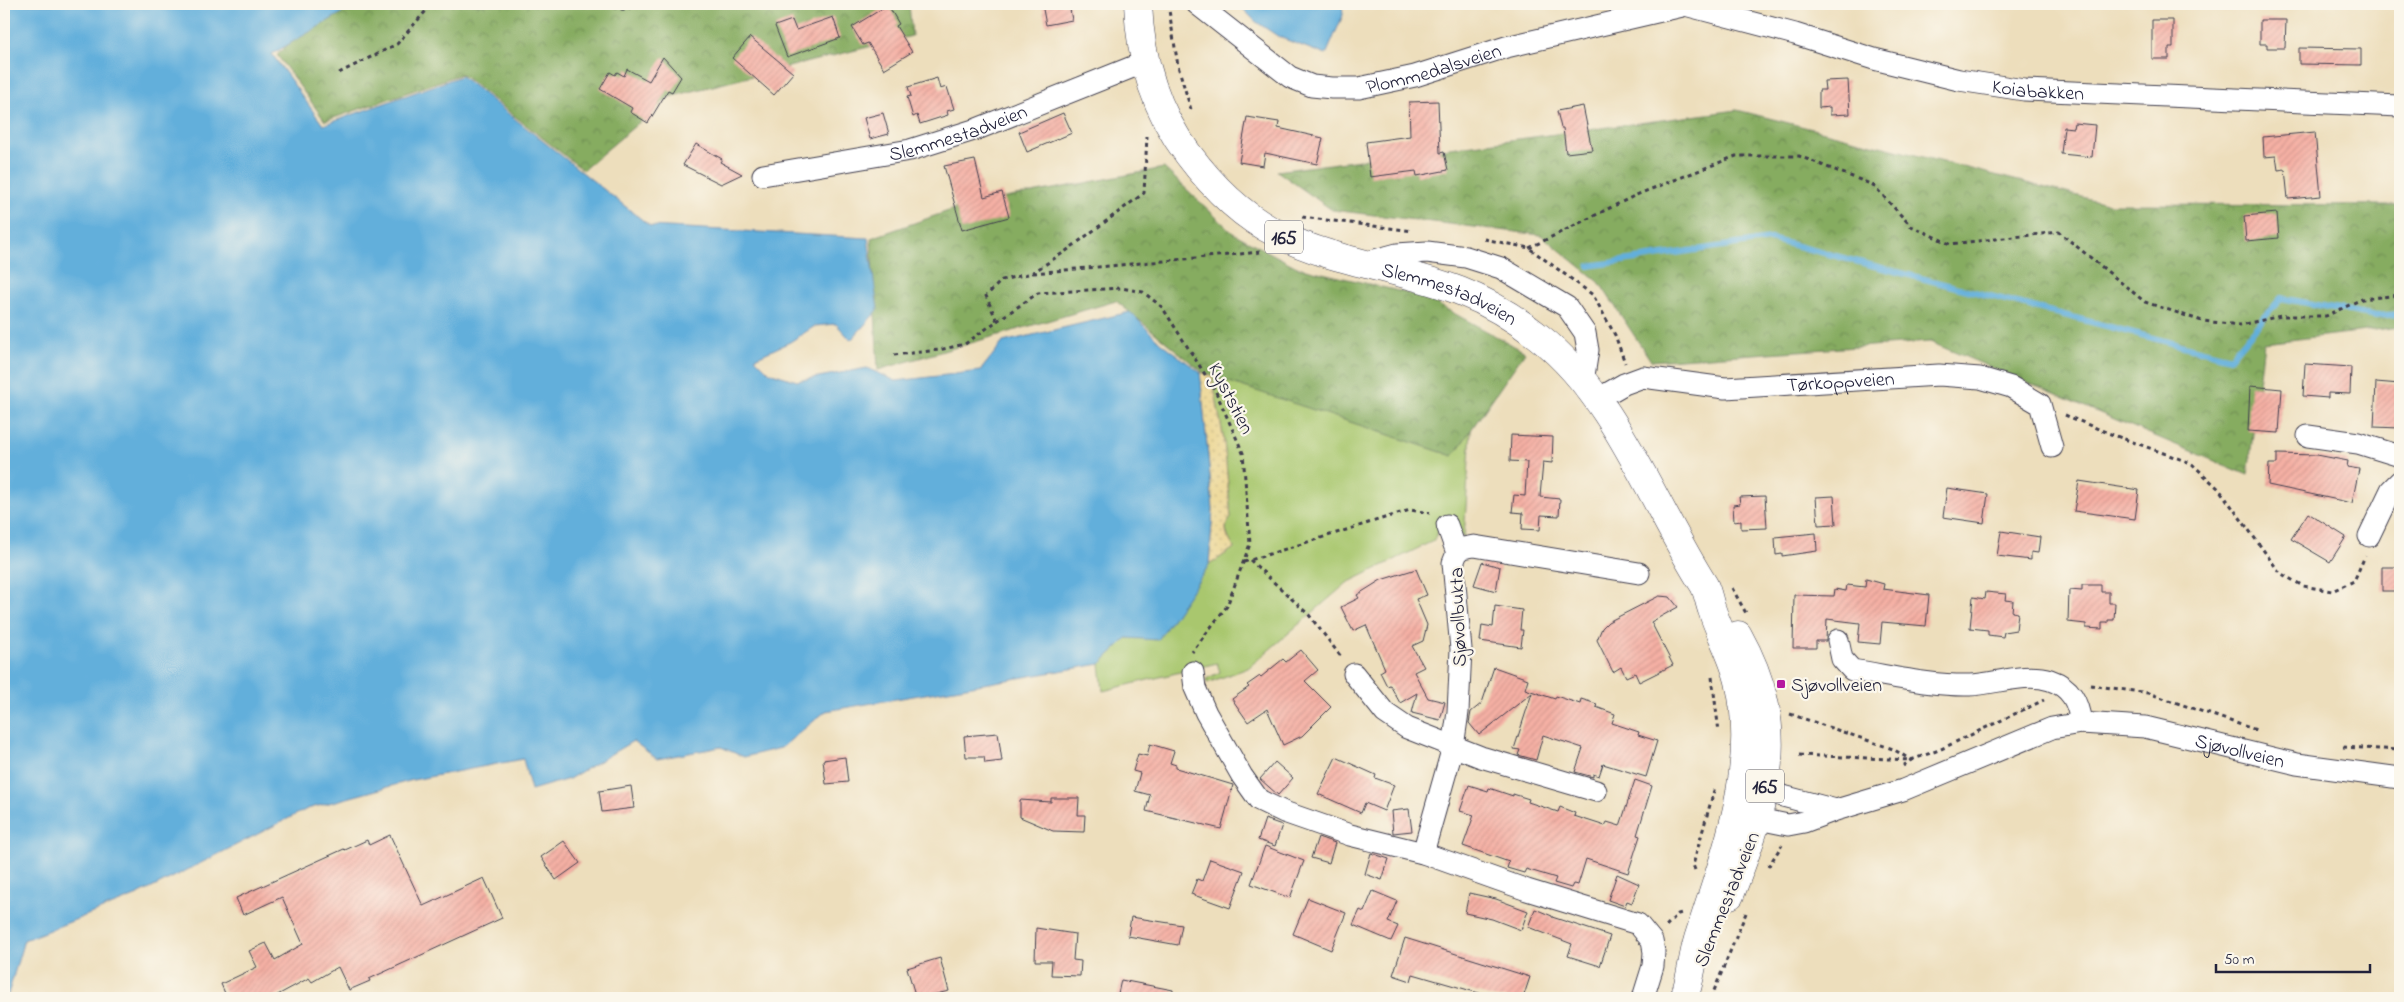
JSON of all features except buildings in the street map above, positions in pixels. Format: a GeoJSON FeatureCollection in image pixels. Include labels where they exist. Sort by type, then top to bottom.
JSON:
{"type":"FeatureCollection","features":[{"type":"Feature","properties":{"kind":"main road","name":"Slemmestadveien"},"geometry":{"type":"LineString","coordinates":[[1138,4],[1145,62],[1163,115],[1182,146],[1205,176],[1227,198],[1253,219],[1278,234],[1309,247],[1458,290],[1500,310],[1549,345],[1607,413],[1646,479],[1706,589],[1721,606],[1734,628],[1761,683],[1766,705],[1769,743],[1764,791],[1749,811]]}},
{"type":"Feature","properties":{"kind":"main road","name":"Slemmestadveien"},"geometry":{"type":"LineString","coordinates":[[1687,991],[1708,949],[1749,811],[1741,694],[1731,656],[1712,612],[1706,589]]}},
{"type":"Feature","properties":{"kind":"street","name":"Plommedalsveien"},"geometry":{"type":"LineString","coordinates":[[1197,4],[1290,76],[1312,86],[1332,88],[1360,88],[1415,76],[1506,47],[1688,4]]}},
{"type":"Feature","properties":{"kind":"street","name":"Koiabakken"},"geometry":{"type":"LineString","coordinates":[[1688,4],[1795,34],[1874,59],[1959,80],[2024,90],[2400,106]]}},
{"type":"Feature","properties":{"kind":"street","name":"Slemmestadveien"},"geometry":{"type":"LineString","coordinates":[[763,175],[910,150],[977,129],[1145,62]]}},
{"type":"Feature","properties":{"kind":"street"},"geometry":{"type":"LineString","coordinates":[[1364,263],[1397,254],[1427,252],[1466,257],[1501,268],[1567,307],[1585,333],[1588,350],[1590,391]]}},
{"type":"Feature","properties":{"kind":"street","name":"Tørkoppveien"},"geometry":{"type":"LineString","coordinates":[[1590,391],[1624,384],[1643,377],[1725,388],[1939,375],[1980,378],[2011,387],[2040,404]]}},
{"type":"Feature","properties":{"kind":"street"},"geometry":{"type":"LineString","coordinates":[[2040,404],[2052,447]]}},
{"type":"Feature","properties":{"kind":"street"},"geometry":{"type":"LineString","coordinates":[[2308,436],[2358,443],[2400,456]]}},
{"type":"Feature","properties":{"kind":"street"},"geometry":{"type":"LineString","coordinates":[[2369,536],[2391,490],[2400,481]]}},
{"type":"Feature","properties":{"kind":"street"},"geometry":{"type":"LineString","coordinates":[[1447,525],[1456,553]]}},
{"type":"Feature","properties":{"kind":"street","name":"Sjøvollbukta"},"geometry":{"type":"LineString","coordinates":[[1423,853],[1454,747],[1461,649],[1452,568],[1456,553],[1463,548],[1474,546],[1639,573]]}},
{"type":"Feature","properties":{"kind":"street"},"geometry":{"type":"LineString","coordinates":[[1838,640],[1842,659],[1852,670],[1938,684],[1969,685],[2022,678],[2050,680],[2076,698],[2081,723]]}},
{"type":"Feature","properties":{"kind":"street"},"geometry":{"type":"LineString","coordinates":[[1193,672],[1196,688],[1206,713],[1242,776],[1259,800],[1284,812],[1350,835],[1423,853],[1527,890],[1638,924],[1652,941],[1654,952],[1651,972],[1643,998]]}},
{"type":"Feature","properties":{"kind":"street"},"geometry":{"type":"LineString","coordinates":[[1354,674],[1385,713],[1395,722],[1454,747],[1596,791]]}},
{"type":"Feature","properties":{"kind":"street","name":"Sjøvollveien"},"geometry":{"type":"LineString","coordinates":[[1749,811],[1788,825],[1804,822],[1836,810],[1903,790],[2052,728],[2081,723],[2145,727],[2297,764],[2400,778]]}},
{"type":"Feature","properties":{"kind":"street"},"geometry":{"type":"LineString","coordinates":[[1764,791],[1836,810]]}},
{"type":"Feature","properties":{"kind":"path"},"geometry":{"type":"LineString","coordinates":[[339,73],[397,44],[432,4]]}},
{"type":"Feature","properties":{"kind":"path"},"geometry":{"type":"LineString","coordinates":[[589,4],[622,9],[651,4]]}},
{"type":"Feature","properties":{"kind":"path"},"geometry":{"type":"LineString","coordinates":[[1032,273],[1066,251],[1144,193],[1148,137],[1146,130]]}},
{"type":"Feature","properties":{"kind":"path"},"geometry":{"type":"LineString","coordinates":[[1529,248],[1636,195],[1736,156],[1798,156],[1873,184],[1911,226],[1950,244],[2059,232],[2145,302],[2202,321],[2240,325],[2281,316],[2326,316],[2362,299],[2400,295]]}},
{"type":"Feature","properties":{"kind":"path"},"geometry":{"type":"LineString","coordinates":[[997,321],[986,296],[1002,280],[1032,273],[1269,251]]}},
{"type":"Feature","properties":{"kind":"path","name":"Kyststien"},"geometry":{"type":"LineString","coordinates":[[894,355],[939,350],[965,344],[1038,294],[1121,288],[1143,292],[1162,307],[1216,390],[1243,453],[1250,544],[1227,606],[1187,658],[1193,672]]}},
{"type":"Feature","properties":{"kind":"path"},"geometry":{"type":"LineString","coordinates":[[2040,404],[2108,433],[2191,463],[2219,489],[2280,573],[2303,586],[2332,591],[2354,581],[2365,560],[2369,536]]}},
{"type":"Feature","properties":{"kind":"path"},"geometry":{"type":"LineString","coordinates":[[1244,562],[1410,510],[1435,514],[1447,525]]}},
{"type":"Feature","properties":{"kind":"path"},"geometry":{"type":"LineString","coordinates":[[1250,560],[1309,615],[1354,674]]}},
{"type":"Feature","properties":{"kind":"path"},"geometry":{"type":"LineString","coordinates":[[1712,671],[1711,681],[1720,735]]}},
{"type":"Feature","properties":{"kind":"path"},"geometry":{"type":"LineString","coordinates":[[1790,714],[1892,749],[1911,760]]}},
{"type":"Feature","properties":{"kind":"path"},"geometry":{"type":"LineString","coordinates":[[1695,871],[1693,865],[1717,778]]}},
{"type":"Feature","properties":{"kind":"path"},"geometry":{"type":"LineString","coordinates":[[1682,923],[1687,905]]}},
{"type":"Feature","properties":{"kind":"green space"},"geometry":{"type":"Polygon","coordinates":[[[331,4],[909,4],[912,36],[669,97],[583,170],[461,74],[325,121],[277,55],[331,4]]]}},
{"type":"Feature","properties":{"kind":"green space"},"geometry":{"type":"Polygon","coordinates":[[[1737,110],[2110,204],[2400,205],[2400,327],[2264,343],[2248,475],[1930,342],[1651,361],[1599,282],[1541,235],[1332,210],[1277,171],[1737,110]]]}},
{"type":"Feature","properties":{"kind":"green space"},"geometry":{"type":"Polygon","coordinates":[[[1164,168],[1233,233],[1297,267],[1424,297],[1525,352],[1453,456],[1205,374],[1116,301],[878,370],[871,238],[963,206],[1164,168]]]}},
{"type":"Feature","properties":{"kind":"green space"},"geometry":{"type":"Polygon","coordinates":[[[1212,376],[1453,456],[1471,430],[1464,538],[1446,518],[1433,541],[1347,583],[1248,668],[1207,683],[1206,679],[1220,672],[1217,663],[1103,691],[1100,664],[1127,638],[1158,639],[1209,565],[1234,548],[1226,529],[1231,518],[1224,441],[1212,376]]]}},
{"type":"Feature","properties":{"kind":"sand"},"geometry":{"type":"Polygon","coordinates":[[[1200,372],[1212,376],[1224,441],[1231,518],[1226,525],[1226,529],[1234,548],[1209,565],[1213,509],[1200,372]]]}},
{"type":"Feature","properties":{"kind":"water"},"geometry":{"type":"Polygon","coordinates":[[[4,4],[357,4],[272,54],[323,125],[461,76],[650,226],[868,238],[878,310],[851,340],[836,324],[815,326],[790,342],[755,358],[769,372],[797,381],[867,368],[896,381],[980,371],[1003,342],[1130,312],[1161,343],[1200,372],[1213,509],[1209,565],[1158,640],[1127,638],[1100,664],[826,711],[781,748],[744,757],[721,747],[657,759],[633,741],[569,779],[531,790],[523,759],[413,780],[307,809],[138,895],[24,940],[7,998],[4,998],[4,4]]]}},
{"type":"Feature","properties":{"kind":"water"},"geometry":{"type":"Polygon","coordinates":[[[1238,4],[1342,4],[1343,15],[1326,55],[1279,37],[1255,21],[1238,4]]]}},
{"type":"Feature","properties":{"kind":"waterway"},"geometry":{"type":"LineString","coordinates":[[1589,266],[1770,239],[2230,358],[2281,298],[2376,316],[2400,314]]}},
{"type":"Feature","properties":{"kind":"place","name":"Sjøvollveien"},"geometry":{"type":"Point","coordinates":[1781,684]}}]}
